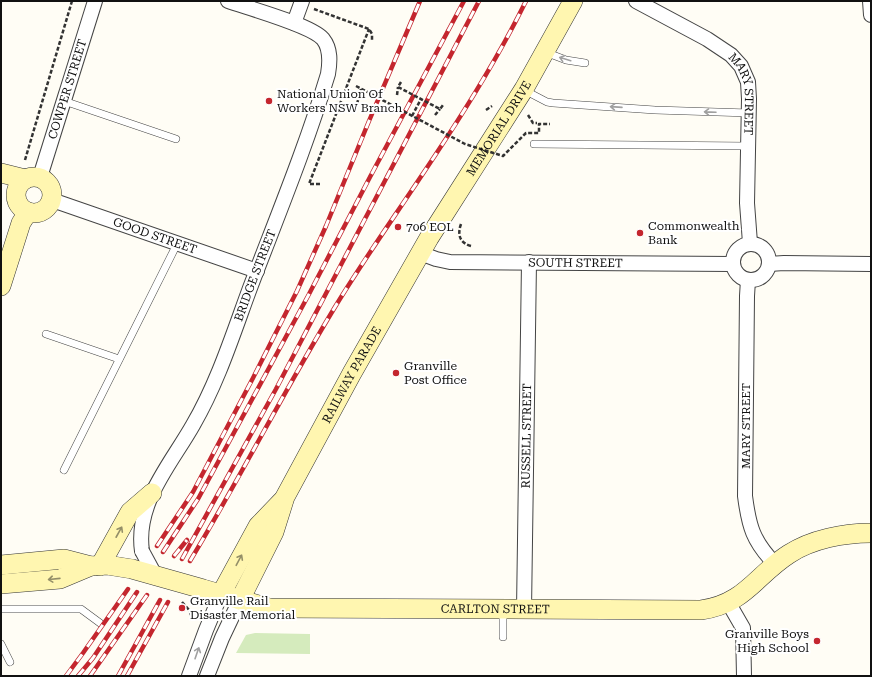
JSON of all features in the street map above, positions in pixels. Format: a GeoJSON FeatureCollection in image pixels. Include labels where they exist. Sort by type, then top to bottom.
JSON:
{"type":"FeatureCollection","features":[{"type":"Feature","properties":{"kind":"main road","name":"MEMORIAL DRIVE"},"geometry":{"type":"LineString","coordinates":[[420,253],[524,90],[572,1]]}},
{"type":"Feature","properties":{"kind":"main road"},"geometry":{"type":"LineString","coordinates":[[1,173],[32,178],[49,184],[53,194],[52,200],[45,210],[34,213],[28,212],[9,194],[32,178]]}},
{"type":"Feature","properties":{"kind":"main road"},"geometry":{"type":"LineString","coordinates":[[1,286],[20,223],[28,212]]}},
{"type":"Feature","properties":{"kind":"main road","name":"RAILWAY PARADE"},"geometry":{"type":"LineString","coordinates":[[240,600],[274,532],[286,497],[352,373],[420,253]]}},
{"type":"Feature","properties":{"kind":"main road"},"geometry":{"type":"LineString","coordinates":[[1,584],[60,579],[95,566],[130,512],[152,493]]}},
{"type":"Feature","properties":{"kind":"main road","name":"RAILWAY PARADE"},"geometry":{"type":"LineString","coordinates":[[221,594],[258,526],[286,497]]}},
{"type":"Feature","properties":{"kind":"main road","name":"CARLTON STREET"},"geometry":{"type":"LineString","coordinates":[[95,566],[120,566],[269,608],[701,610],[709,609],[728,602],[744,592],[775,564],[805,545],[842,536],[871,534]]}},
{"type":"Feature","properties":{"kind":"main road"},"geometry":{"type":"LineString","coordinates":[[1,564],[64,559],[95,566]]}},
{"type":"Feature","properties":{"kind":"street","name":"COWPER STREET"},"geometry":{"type":"LineString","coordinates":[[32,178],[64,101],[95,1]]}},
{"type":"Feature","properties":{"kind":"street"},"geometry":{"type":"LineString","coordinates":[[228,1],[294,23],[301,2]]}},
{"type":"Feature","properties":{"kind":"street","name":"MARY STREET"},"geometry":{"type":"LineString","coordinates":[[636,1],[712,42],[731,55],[741,66],[748,82],[749,113],[747,203],[750,244]]}},
{"type":"Feature","properties":{"kind":"street"},"geometry":{"type":"LineString","coordinates":[[870,1],[871,15]]}},
{"type":"Feature","properties":{"kind":"street","name":"BRIDGE STREET"},"geometry":{"type":"LineString","coordinates":[[155,575],[142,551],[140,535],[144,514],[152,493],[205,404],[257,272],[328,74],[330,61],[328,48],[322,38],[314,32],[294,23]]}},
{"type":"Feature","properties":{"kind":"street","name":"GOOD STREET"},"geometry":{"type":"LineString","coordinates":[[52,200],[257,272]]}},
{"type":"Feature","properties":{"kind":"street"},"geometry":{"type":"LineString","coordinates":[[750,244],[755,244],[764,248],[769,258],[768,270],[760,278],[754,280],[742,278],[738,274],[733,264],[734,254],[737,250],[741,246],[750,244]]}},
{"type":"Feature","properties":{"kind":"street","name":"SOUTH STREET"},"geometry":{"type":"LineString","coordinates":[[420,253],[450,262],[733,264]]}},
{"type":"Feature","properties":{"kind":"street","name":"RUSSELL STREET"},"geometry":{"type":"LineString","coordinates":[[524,610],[529,262]]}},
{"type":"Feature","properties":{"kind":"street"},"geometry":{"type":"LineString","coordinates":[[769,264],[871,264]]}},
{"type":"Feature","properties":{"kind":"street","name":"MARY STREET"},"geometry":{"type":"LineString","coordinates":[[748,280],[746,296],[745,496],[747,513],[753,534],[759,546],[775,564]]}},
{"type":"Feature","properties":{"kind":"street","name":"RAILWAY PARADE"},"geometry":{"type":"LineString","coordinates":[[189,676],[204,634],[221,594]]}},
{"type":"Feature","properties":{"kind":"street","name":"RAILWAY PARADE"},"geometry":{"type":"LineString","coordinates":[[207,676],[222,638],[240,600]]}},
{"type":"Feature","properties":{"kind":"street"},"geometry":{"type":"LineString","coordinates":[[728,602],[743,628],[744,676]]}},
{"type":"Feature","properties":{"kind":"lane"},"geometry":{"type":"LineString","coordinates":[[545,52],[566,60],[585,63]]}},
{"type":"Feature","properties":{"kind":"lane"},"geometry":{"type":"LineString","coordinates":[[524,90],[547,102],[553,103],[655,110],[749,113]]}},
{"type":"Feature","properties":{"kind":"lane"},"geometry":{"type":"LineString","coordinates":[[64,101],[176,139]]}},
{"type":"Feature","properties":{"kind":"lane"},"geometry":{"type":"LineString","coordinates":[[534,144],[748,146]]}},
{"type":"Feature","properties":{"kind":"lane"},"geometry":{"type":"LineString","coordinates":[[64,470],[177,244]]}},
{"type":"Feature","properties":{"kind":"lane"},"geometry":{"type":"LineString","coordinates":[[46,334],[119,360]]}},
{"type":"Feature","properties":{"kind":"lane"},"geometry":{"type":"LineString","coordinates":[[1,609],[81,609],[100,623]]}},
{"type":"Feature","properties":{"kind":"lane"},"geometry":{"type":"LineString","coordinates":[[503,610],[503,637]]}},
{"type":"Feature","properties":{"kind":"lane"},"geometry":{"type":"LineString","coordinates":[[1,644],[10,662]]}},
{"type":"Feature","properties":{"kind":"path"},"geometry":{"type":"LineString","coordinates":[[25,160],[72,1]]}},
{"type":"Feature","properties":{"kind":"path"},"geometry":{"type":"LineString","coordinates":[[301,2],[369,29],[372,34],[372,41]]}},
{"type":"Feature","properties":{"kind":"path"},"geometry":{"type":"LineString","coordinates":[[320,184],[309,184],[369,29]]}},
{"type":"Feature","properties":{"kind":"path"},"geometry":{"type":"LineString","coordinates":[[349,80],[352,84]]}},
{"type":"Feature","properties":{"kind":"path"},"geometry":{"type":"LineString","coordinates":[[397,95],[398,87],[401,82]]}},
{"type":"Feature","properties":{"kind":"path"},"geometry":{"type":"LineString","coordinates":[[356,86],[465,144],[503,156],[526,133],[539,133],[539,124],[550,124]]}},
{"type":"Feature","properties":{"kind":"path"},"geometry":{"type":"LineString","coordinates":[[398,87],[440,109]]}},
{"type":"Feature","properties":{"kind":"path"},"geometry":{"type":"LineString","coordinates":[[357,104],[361,89]]}},
{"type":"Feature","properties":{"kind":"path"},"geometry":{"type":"LineString","coordinates":[[412,116],[421,99]]}},
{"type":"Feature","properties":{"kind":"path"},"geometry":{"type":"LineString","coordinates":[[435,115],[442,105]]}},
{"type":"Feature","properties":{"kind":"path"},"geometry":{"type":"LineString","coordinates":[[528,115],[533,123],[537,123]]}},
{"type":"Feature","properties":{"kind":"path"},"geometry":{"type":"LineString","coordinates":[[461,224],[458,234],[460,239],[469,246],[476,247]]}},
{"type":"Feature","properties":{"kind":"path"},"geometry":{"type":"LineString","coordinates":[[190,611],[194,626]]}},
{"type":"Feature","properties":{"kind":"green space"},"geometry":{"type":"Polygon","coordinates":[[[255,633],[310,634],[310,654],[236,653],[246,635],[255,633]]]}},
{"type":"Feature","properties":{"kind":"railway"},"geometry":{"type":"LineString","coordinates":[[157,546],[193,492],[297,291],[326,226],[420,1]]}},
{"type":"Feature","properties":{"kind":"railway"},"geometry":{"type":"LineString","coordinates":[[163,552],[198,499],[308,296],[464,1]]}},
{"type":"Feature","properties":{"kind":"railway"},"geometry":{"type":"LineString","coordinates":[[182,559],[276,389],[479,1]]}},
{"type":"Feature","properties":{"kind":"railway"},"geometry":{"type":"LineString","coordinates":[[190,561],[335,307],[365,259],[461,115],[502,48],[526,1]]}},
{"type":"Feature","properties":{"kind":"railway"},"geometry":{"type":"LineString","coordinates":[[174,556],[187,540]]}},
{"type":"Feature","properties":{"kind":"railway"},"geometry":{"type":"LineString","coordinates":[[66,676],[128,589]]}},
{"type":"Feature","properties":{"kind":"railway"},"geometry":{"type":"LineString","coordinates":[[78,676],[93,658],[137,592]]}},
{"type":"Feature","properties":{"kind":"railway"},"geometry":{"type":"LineString","coordinates":[[90,676],[147,595]]}},
{"type":"Feature","properties":{"kind":"railway"},"geometry":{"type":"LineString","coordinates":[[118,676],[160,600]]}},
{"type":"Feature","properties":{"kind":"railway"},"geometry":{"type":"LineString","coordinates":[[127,676],[168,602]]}},
{"type":"Feature","properties":{"kind":"place","name":"National Union Of Workers NSW Branch"},"geometry":{"type":"Point","coordinates":[269,101]}},
{"type":"Feature","properties":{"kind":"place","name":"706 EOL"},"geometry":{"type":"Point","coordinates":[398,227]}},
{"type":"Feature","properties":{"kind":"place","name":"Commonwealth Bank"},"geometry":{"type":"Point","coordinates":[640,233]}},
{"type":"Feature","properties":{"kind":"place","name":"Granville Post Office"},"geometry":{"type":"Point","coordinates":[396,373]}},
{"type":"Feature","properties":{"kind":"place","name":"Granville Rail Disaster Memorial"},"geometry":{"type":"Point","coordinates":[182,608]}},
{"type":"Feature","properties":{"kind":"place","name":"Granville Boys High School"},"geometry":{"type":"Point","coordinates":[817,641]}}]}
